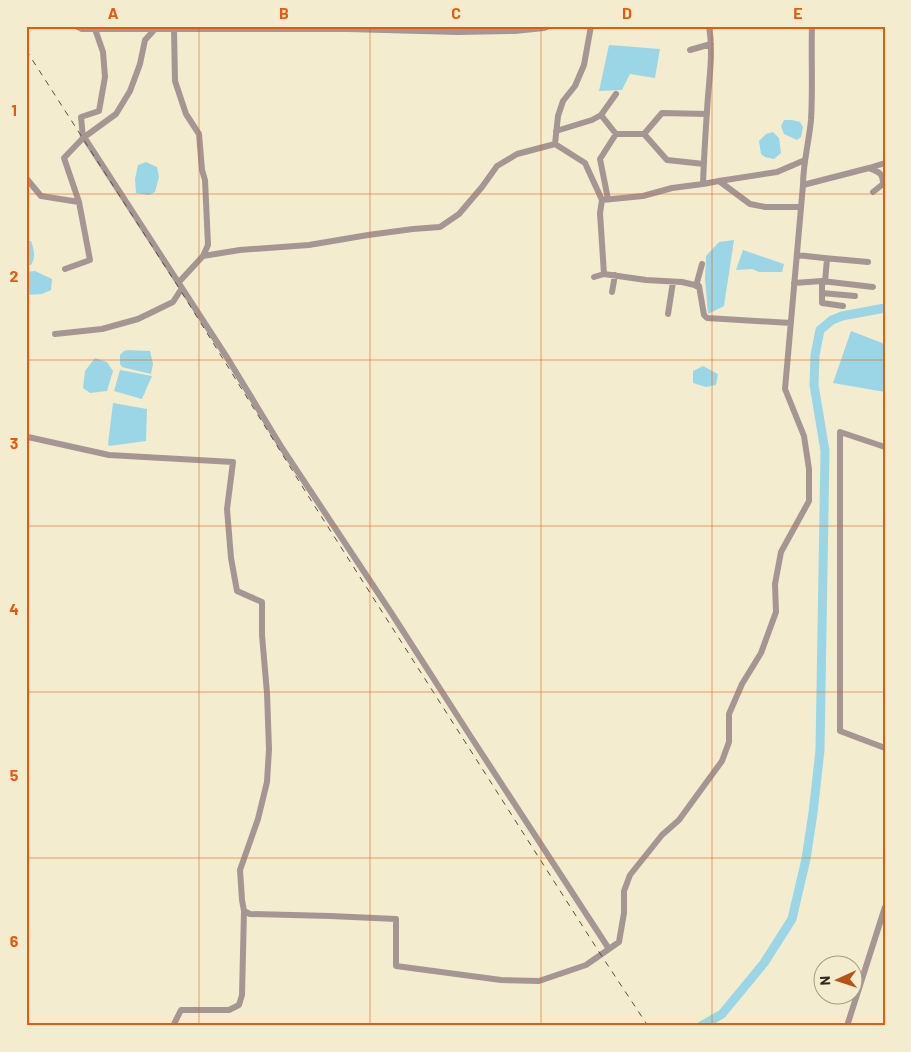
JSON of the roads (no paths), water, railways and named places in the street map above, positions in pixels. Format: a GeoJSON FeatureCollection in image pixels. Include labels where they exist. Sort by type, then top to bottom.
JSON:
{"type":"FeatureCollection","features":[{"type":"Feature","properties":{"kind":"street"},"geometry":{"type":"LineString","coordinates":[[76,26],[82,29],[348,29],[458,32],[514,31],[549,26]]}},
{"type":"Feature","properties":{"kind":"street"},"geometry":{"type":"LineString","coordinates":[[554,144],[558,116],[563,101],[576,86],[584,65],[592,26]]}},
{"type":"Feature","properties":{"kind":"street"},"geometry":{"type":"LineString","coordinates":[[703,184],[711,44],[709,26]]}},
{"type":"Feature","properties":{"kind":"street"},"geometry":{"type":"LineString","coordinates":[[244,911],[250,914],[396,920],[396,966],[502,980],[539,981],[586,965],[620,942],[624,913],[624,891],[630,875],[662,835],[679,820],[722,761],[729,742],[729,714],[742,684],[762,653],[776,612],[776,584],[781,552],[809,501],[809,469],[804,436],[785,389],[803,172],[811,120],[812,26]]}},
{"type":"Feature","properties":{"kind":"street"},"geometry":{"type":"LineString","coordinates":[[95,29],[103,52],[104,77],[100,111],[81,117],[84,137],[228,359],[282,448],[609,949]]}},
{"type":"Feature","properties":{"kind":"street"},"geometry":{"type":"LineString","coordinates":[[65,269],[90,260],[79,202],[64,158],[84,137],[116,114],[130,91],[140,64],[145,40],[155,29]]}},
{"type":"Feature","properties":{"kind":"street"},"geometry":{"type":"LineString","coordinates":[[55,334],[102,329],[138,319],[173,302],[180,285],[204,256],[208,245],[205,180],[202,170],[201,144],[199,134],[186,114],[175,81],[174,29]]}},
{"type":"Feature","properties":{"kind":"street"},"geometry":{"type":"LineString","coordinates":[[690,50],[711,44]]}},
{"type":"Feature","properties":{"kind":"street"},"geometry":{"type":"LineString","coordinates":[[556,131],[592,120],[601,115],[616,94]]}},
{"type":"Feature","properties":{"kind":"street"},"geometry":{"type":"LineString","coordinates":[[644,134],[662,112],[707,114]]}},
{"type":"Feature","properties":{"kind":"street"},"geometry":{"type":"LineString","coordinates":[[601,115],[616,134]]}},
{"type":"Feature","properties":{"kind":"street"},"geometry":{"type":"LineString","coordinates":[[616,134],[644,134],[667,160],[704,164]]}},
{"type":"Feature","properties":{"kind":"street"},"geometry":{"type":"LineString","coordinates":[[604,274],[600,213],[605,200],[600,159],[616,134]]}},
{"type":"Feature","properties":{"kind":"street"},"geometry":{"type":"LineString","coordinates":[[204,256],[240,250],[309,245],[368,235],[440,227],[458,214],[497,166],[517,154],[554,144],[585,163],[605,200]]}},
{"type":"Feature","properties":{"kind":"street"},"geometry":{"type":"LineString","coordinates":[[605,200],[643,196],[672,188],[777,172],[805,160]]}},
{"type":"Feature","properties":{"kind":"street"},"geometry":{"type":"LineString","coordinates":[[803,185],[885,163]]}},
{"type":"Feature","properties":{"kind":"street"},"geometry":{"type":"LineString","coordinates":[[869,168],[878,171],[883,178],[883,184],[873,192]]}},
{"type":"Feature","properties":{"kind":"street"},"geometry":{"type":"LineString","coordinates":[[26,178],[41,196],[79,202]]}},
{"type":"Feature","properties":{"kind":"street"},"geometry":{"type":"LineString","coordinates":[[719,181],[750,204],[765,207],[801,207]]}},
{"type":"Feature","properties":{"kind":"street"},"geometry":{"type":"LineString","coordinates":[[797,255],[868,262]]}},
{"type":"Feature","properties":{"kind":"street"},"geometry":{"type":"LineString","coordinates":[[827,259],[822,303],[843,306]]}},
{"type":"Feature","properties":{"kind":"street"},"geometry":{"type":"LineString","coordinates":[[696,286],[702,264]]}},
{"type":"Feature","properties":{"kind":"street"},"geometry":{"type":"LineString","coordinates":[[594,277],[604,274],[699,286],[704,315],[707,318],[791,323]]}},
{"type":"Feature","properties":{"kind":"street"},"geometry":{"type":"LineString","coordinates":[[612,292],[615,275]]}},
{"type":"Feature","properties":{"kind":"street"},"geometry":{"type":"LineString","coordinates":[[794,283],[824,281],[873,287]]}},
{"type":"Feature","properties":{"kind":"street"},"geometry":{"type":"LineString","coordinates":[[668,314],[673,282]]}},
{"type":"Feature","properties":{"kind":"street"},"geometry":{"type":"LineString","coordinates":[[822,294],[855,296]]}},
{"type":"Feature","properties":{"kind":"street"},"geometry":{"type":"LineString","coordinates":[[885,447],[840,432],[840,731],[885,748]]}},
{"type":"Feature","properties":{"kind":"street"},"geometry":{"type":"LineString","coordinates":[[26,437],[109,455],[233,462],[227,509],[231,558],[237,591],[262,602],[262,636],[269,749],[268,782],[258,819],[240,870],[244,911],[242,995],[239,1005],[229,1010],[181,1010],[173,1026]]}},
{"type":"Feature","properties":{"kind":"street"},"geometry":{"type":"LineString","coordinates":[[847,1026],[885,907]]}},
{"type":"Feature","properties":{"kind":"water"},"geometry":{"type":"Polygon","coordinates":[[[609,45],[660,49],[655,78],[630,74],[622,90],[599,91],[609,45]]]}},
{"type":"Feature","properties":{"kind":"water"},"geometry":{"type":"Polygon","coordinates":[[[784,120],[800,122],[803,127],[801,137],[797,140],[784,134],[781,126],[784,120]]]}},
{"type":"Feature","properties":{"kind":"water"},"geometry":{"type":"Polygon","coordinates":[[[773,132],[779,138],[781,153],[774,159],[761,154],[759,141],[766,134],[773,132]]]}},
{"type":"Feature","properties":{"kind":"water"},"geometry":{"type":"Polygon","coordinates":[[[146,162],[157,167],[159,177],[155,192],[149,195],[136,193],[135,179],[138,165],[146,162]]]}},
{"type":"Feature","properties":{"kind":"water"},"geometry":{"type":"Polygon","coordinates":[[[26,240],[31,241],[34,250],[34,259],[31,265],[26,265],[26,240]]]}},
{"type":"Feature","properties":{"kind":"water"},"geometry":{"type":"Polygon","coordinates":[[[734,240],[724,306],[708,314],[705,279],[706,256],[719,242],[734,240]]]}},
{"type":"Feature","properties":{"kind":"water"},"geometry":{"type":"Polygon","coordinates":[[[743,250],[784,264],[782,272],[759,272],[752,269],[736,270],[743,250]]]}},
{"type":"Feature","properties":{"kind":"water"},"geometry":{"type":"Polygon","coordinates":[[[35,271],[52,279],[51,290],[42,294],[26,295],[26,272],[35,271]]]}},
{"type":"Feature","properties":{"kind":"water"},"geometry":{"type":"Polygon","coordinates":[[[851,331],[885,344],[885,392],[833,383],[851,331]]]}},
{"type":"Feature","properties":{"kind":"water"},"geometry":{"type":"Polygon","coordinates":[[[128,350],[150,351],[153,364],[151,374],[122,367],[120,355],[128,350]]]}},
{"type":"Feature","properties":{"kind":"water"},"geometry":{"type":"Polygon","coordinates":[[[95,358],[107,362],[113,371],[107,391],[90,393],[83,388],[85,371],[95,358]]]}},
{"type":"Feature","properties":{"kind":"water"},"geometry":{"type":"Polygon","coordinates":[[[703,366],[718,374],[716,385],[706,387],[693,383],[693,371],[703,366]]]}},
{"type":"Feature","properties":{"kind":"water"},"geometry":{"type":"Polygon","coordinates":[[[120,370],[152,376],[142,399],[114,391],[120,370]]]}},
{"type":"Feature","properties":{"kind":"water"},"geometry":{"type":"Polygon","coordinates":[[[113,403],[147,409],[146,441],[109,446],[113,403]]]}},
{"type":"Feature","properties":{"kind":"waterway"},"geometry":{"type":"LineString","coordinates":[[701,1026],[722,1014],[764,963],[792,919],[806,859],[820,750],[825,451],[814,385],[815,355],[820,330],[832,320],[842,316],[885,308]]}},
{"type":"Feature","properties":{"kind":"railway"},"geometry":{"type":"LineString","coordinates":[[26,50],[179,288],[307,494],[648,1026]]}}]}
